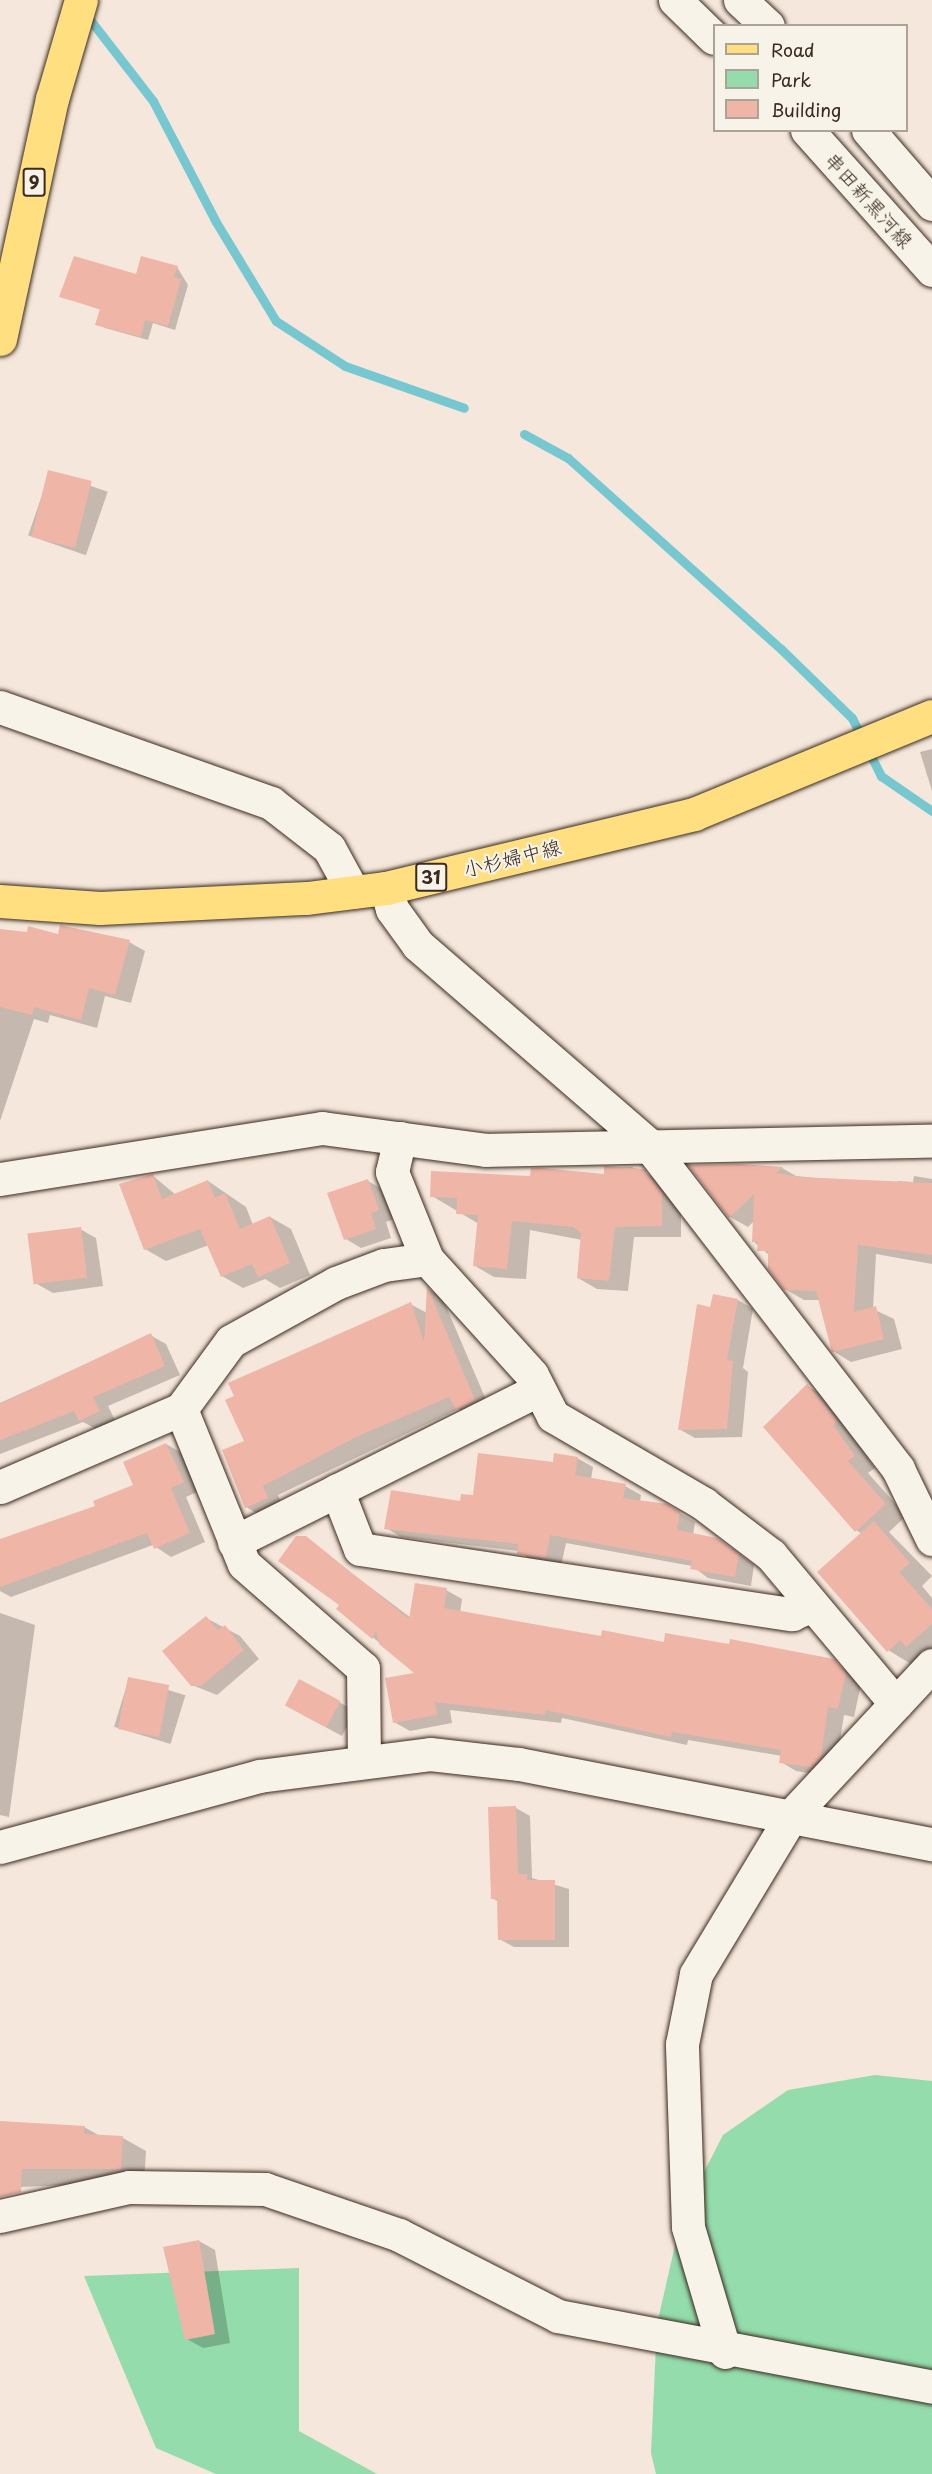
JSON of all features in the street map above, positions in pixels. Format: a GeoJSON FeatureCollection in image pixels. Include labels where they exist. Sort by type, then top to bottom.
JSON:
{"type":"FeatureCollection","features":[{"type":"Feature","properties":{"kind":"main road","name":"9"},"geometry":{"type":"LineString","coordinates":[[1,328],[52,99],[77,13]]}},
{"type":"Feature","properties":{"kind":"main road","name":"小杉婦中線"},"geometry":{"type":"LineString","coordinates":[[0,901],[100,908],[386,888],[694,814],[932,716]]}},
{"type":"Feature","properties":{"kind":"street"},"geometry":{"type":"LineString","coordinates":[[675,0],[713,37]]}},
{"type":"Feature","properties":{"kind":"street"},"geometry":{"type":"LineString","coordinates":[[740,0],[766,24]]}},
{"type":"Feature","properties":{"kind":"street","name":"串田新黒河線"},"geometry":{"type":"LineString","coordinates":[[809,132],[932,270]]}},
{"type":"Feature","properties":{"kind":"street"},"geometry":{"type":"LineString","coordinates":[[870,132],[932,204]]}},
{"type":"Feature","properties":{"kind":"street"},"geometry":{"type":"LineString","coordinates":[[0,707],[271,802],[328,848],[353,892]]}},
{"type":"Feature","properties":{"kind":"street"},"geometry":{"type":"LineString","coordinates":[[386,888],[392,909],[418,945],[648,1144],[898,1469],[932,1539]]}},
{"type":"Feature","properties":{"kind":"street"},"geometry":{"type":"LineString","coordinates":[[0,1179],[322,1128],[486,1150],[648,1144],[932,1141]]}},
{"type":"Feature","properties":{"kind":"street"},"geometry":{"type":"LineString","coordinates":[[400,1138],[392,1172],[427,1259],[539,1389],[554,1416],[704,1504],[771,1555],[896,1704]]}},
{"type":"Feature","properties":{"kind":"street"},"geometry":{"type":"LineString","coordinates":[[0,1487],[181,1409],[231,1341],[336,1282],[384,1265],[427,1259]]}},
{"type":"Feature","properties":{"kind":"street"},"geometry":{"type":"LineString","coordinates":[[234,1542],[539,1389]]}},
{"type":"Feature","properties":{"kind":"street"},"geometry":{"type":"LineString","coordinates":[[181,1409],[244,1564],[363,1668],[364,1759]]}},
{"type":"Feature","properties":{"kind":"street"},"geometry":{"type":"LineString","coordinates":[[337,1490],[360,1549],[792,1614],[812,1605]]}},
{"type":"Feature","properties":{"kind":"street"},"geometry":{"type":"LineString","coordinates":[[725,2352],[688,2227],[682,2044],[696,1974],[792,1815],[932,1665]]}},
{"type":"Feature","properties":{"kind":"street"},"geometry":{"type":"LineString","coordinates":[[0,1847],[259,1776],[364,1759],[430,1754],[519,1764],[792,1815],[932,1844]]}},
{"type":"Feature","properties":{"kind":"street"},"geometry":{"type":"LineString","coordinates":[[0,2216],[129,2187],[265,2189],[319,2203],[399,2235],[558,2316],[725,2352],[932,2387]]}},
{"type":"Feature","properties":{"kind":"green space"},"geometry":{"type":"Polygon","coordinates":[[[875,2075],[932,2081],[932,2474],[656,2474],[651,2453],[657,2324],[682,2215],[723,2135],[788,2090],[875,2075]]]}},
{"type":"Feature","properties":{"kind":"green space"},"geometry":{"type":"Polygon","coordinates":[[[299,2268],[299,2431],[377,2474],[216,2474],[156,2448],[84,2276],[299,2268]]]}},
{"type":"Feature","properties":{"kind":"building"},"geometry":{"type":"Polygon","coordinates":[[[74,256],[136,274],[141,256],[178,266],[174,277],[181,279],[168,326],[145,320],[141,337],[95,325],[100,309],[59,297],[74,256]]]}},
{"type":"Feature","properties":{"kind":"building"},"geometry":{"type":"Polygon","coordinates":[[[48,470],[92,481],[75,548],[31,537],[48,470]]]}},
{"type":"Feature","properties":{"kind":"building"},"geometry":{"type":"Polygon","coordinates":[[[60,925],[130,940],[115,995],[89,988],[81,1020],[34,1007],[32,1015],[0,1007],[0,929],[27,932],[28,926],[58,934],[60,925]]]}},
{"type":"Feature","properties":{"kind":"building"},"geometry":{"type":"Polygon","coordinates":[[[740,1164],[783,1167],[776,1173],[800,1177],[932,1183],[932,1255],[858,1245],[854,1312],[876,1306],[884,1339],[832,1352],[816,1291],[784,1290],[768,1269],[768,1251],[757,1251],[758,1242],[752,1242],[754,1194],[729,1218],[688,1165],[740,1164]]]}},
{"type":"Feature","properties":{"kind":"building"},"geometry":{"type":"Polygon","coordinates":[[[604,1166],[644,1169],[662,1193],[662,1226],[615,1227],[609,1281],[577,1278],[581,1233],[573,1227],[512,1221],[507,1269],[473,1266],[478,1215],[456,1214],[457,1198],[430,1197],[431,1171],[530,1176],[531,1168],[542,1168],[604,1174],[604,1166]]]}},
{"type":"Feature","properties":{"kind":"building"},"geometry":{"type":"Polygon","coordinates":[[[153,1174],[162,1199],[208,1180],[215,1198],[225,1193],[240,1229],[270,1216],[290,1263],[258,1277],[252,1264],[221,1277],[200,1229],[144,1250],[119,1184],[153,1174]]]}},
{"type":"Feature","properties":{"kind":"building"},"geometry":{"type":"Polygon","coordinates":[[[368,1179],[379,1210],[371,1213],[376,1229],[344,1240],[327,1193],[368,1179]]]}},
{"type":"Feature","properties":{"kind":"building"},"geometry":{"type":"Polygon","coordinates":[[[81,1227],[87,1278],[34,1284],[27,1234],[81,1227]]]}},
{"type":"Feature","properties":{"kind":"building"},"geometry":{"type":"Polygon","coordinates":[[[427,1286],[475,1400],[456,1410],[449,1397],[356,1437],[263,1486],[268,1498],[245,1508],[222,1450],[244,1441],[225,1400],[234,1396],[228,1383],[411,1302],[424,1342],[427,1286]]]}},
{"type":"Feature","properties":{"kind":"building"},"geometry":{"type":"Polygon","coordinates":[[[713,1294],[738,1299],[727,1360],[733,1361],[727,1429],[678,1430],[697,1304],[710,1307],[713,1294]]]}},
{"type":"Feature","properties":{"kind":"building"},"geometry":{"type":"Polygon","coordinates":[[[151,1333],[165,1366],[93,1397],[100,1411],[79,1421],[74,1411],[0,1440],[0,1404],[151,1333]]]}},
{"type":"Feature","properties":{"kind":"building"},"geometry":{"type":"Polygon","coordinates":[[[807,1384],[837,1420],[833,1425],[855,1456],[848,1461],[886,1504],[855,1532],[763,1427],[807,1384]]]}},
{"type":"Feature","properties":{"kind":"building"},"geometry":{"type":"Polygon","coordinates":[[[166,1443],[184,1482],[171,1488],[190,1533],[154,1549],[147,1533],[0,1587],[0,1539],[95,1506],[93,1501],[133,1485],[123,1462],[166,1443]]]}},
{"type":"Feature","properties":{"kind":"building"},"geometry":{"type":"Polygon","coordinates":[[[478,1453],[553,1462],[554,1453],[578,1457],[575,1475],[626,1484],[623,1498],[667,1504],[680,1512],[677,1530],[717,1538],[739,1554],[735,1577],[690,1569],[692,1561],[550,1535],[546,1558],[517,1554],[518,1544],[384,1529],[391,1490],[460,1501],[461,1494],[473,1495],[478,1453]]]}},
{"type":"Feature","properties":{"kind":"building"},"geometry":{"type":"Polygon","coordinates":[[[874,1521],[910,1563],[899,1572],[932,1609],[932,1624],[906,1647],[900,1640],[887,1652],[817,1572],[874,1521]]]}},
{"type":"Feature","properties":{"kind":"building"},"geometry":{"type":"Polygon","coordinates":[[[296,1536],[306,1536],[409,1619],[415,1583],[447,1588],[444,1608],[601,1636],[602,1630],[664,1642],[665,1633],[729,1644],[730,1639],[834,1659],[846,1673],[838,1709],[828,1707],[821,1757],[811,1767],[779,1763],[781,1750],[672,1732],[671,1737],[546,1710],[545,1715],[435,1702],[437,1715],[393,1723],[385,1678],[414,1673],[379,1644],[376,1631],[372,1639],[336,1609],[339,1605],[278,1561],[296,1536]]]}},
{"type":"Feature","properties":{"kind":"building"},"geometry":{"type":"Polygon","coordinates":[[[206,1616],[218,1630],[225,1625],[244,1650],[201,1686],[191,1686],[162,1651],[206,1616]]]}},
{"type":"Feature","properties":{"kind":"building"},"geometry":{"type":"Polygon","coordinates":[[[128,1677],[169,1685],[159,1737],[118,1729],[128,1677]]]}},
{"type":"Feature","properties":{"kind":"building"},"geometry":{"type":"Polygon","coordinates":[[[299,1679],[340,1701],[326,1728],[285,1705],[299,1679]]]}},
{"type":"Feature","properties":{"kind":"building"},"geometry":{"type":"Polygon","coordinates":[[[516,1806],[518,1874],[527,1874],[527,1880],[555,1880],[555,1940],[498,1940],[497,1899],[491,1899],[488,1807],[516,1806]]]}},
{"type":"Feature","properties":{"kind":"building"},"geometry":{"type":"Polygon","coordinates":[[[0,2121],[85,2126],[84,2134],[123,2136],[121,2169],[22,2169],[21,2192],[0,2197],[0,2121]]]}},
{"type":"Feature","properties":{"kind":"building"},"geometry":{"type":"Polygon","coordinates":[[[199,2240],[215,2334],[185,2340],[163,2247],[199,2240]]]}},
{"type":"Feature","properties":{"kind":"waterway"},"geometry":{"type":"LineString","coordinates":[[84,12],[153,101],[216,222],[276,321],[345,366],[464,408]]}},
{"type":"Feature","properties":{"kind":"waterway"},"geometry":{"type":"LineString","coordinates":[[524,434],[568,458],[781,649],[852,718],[881,776],[932,811]]}}]}
